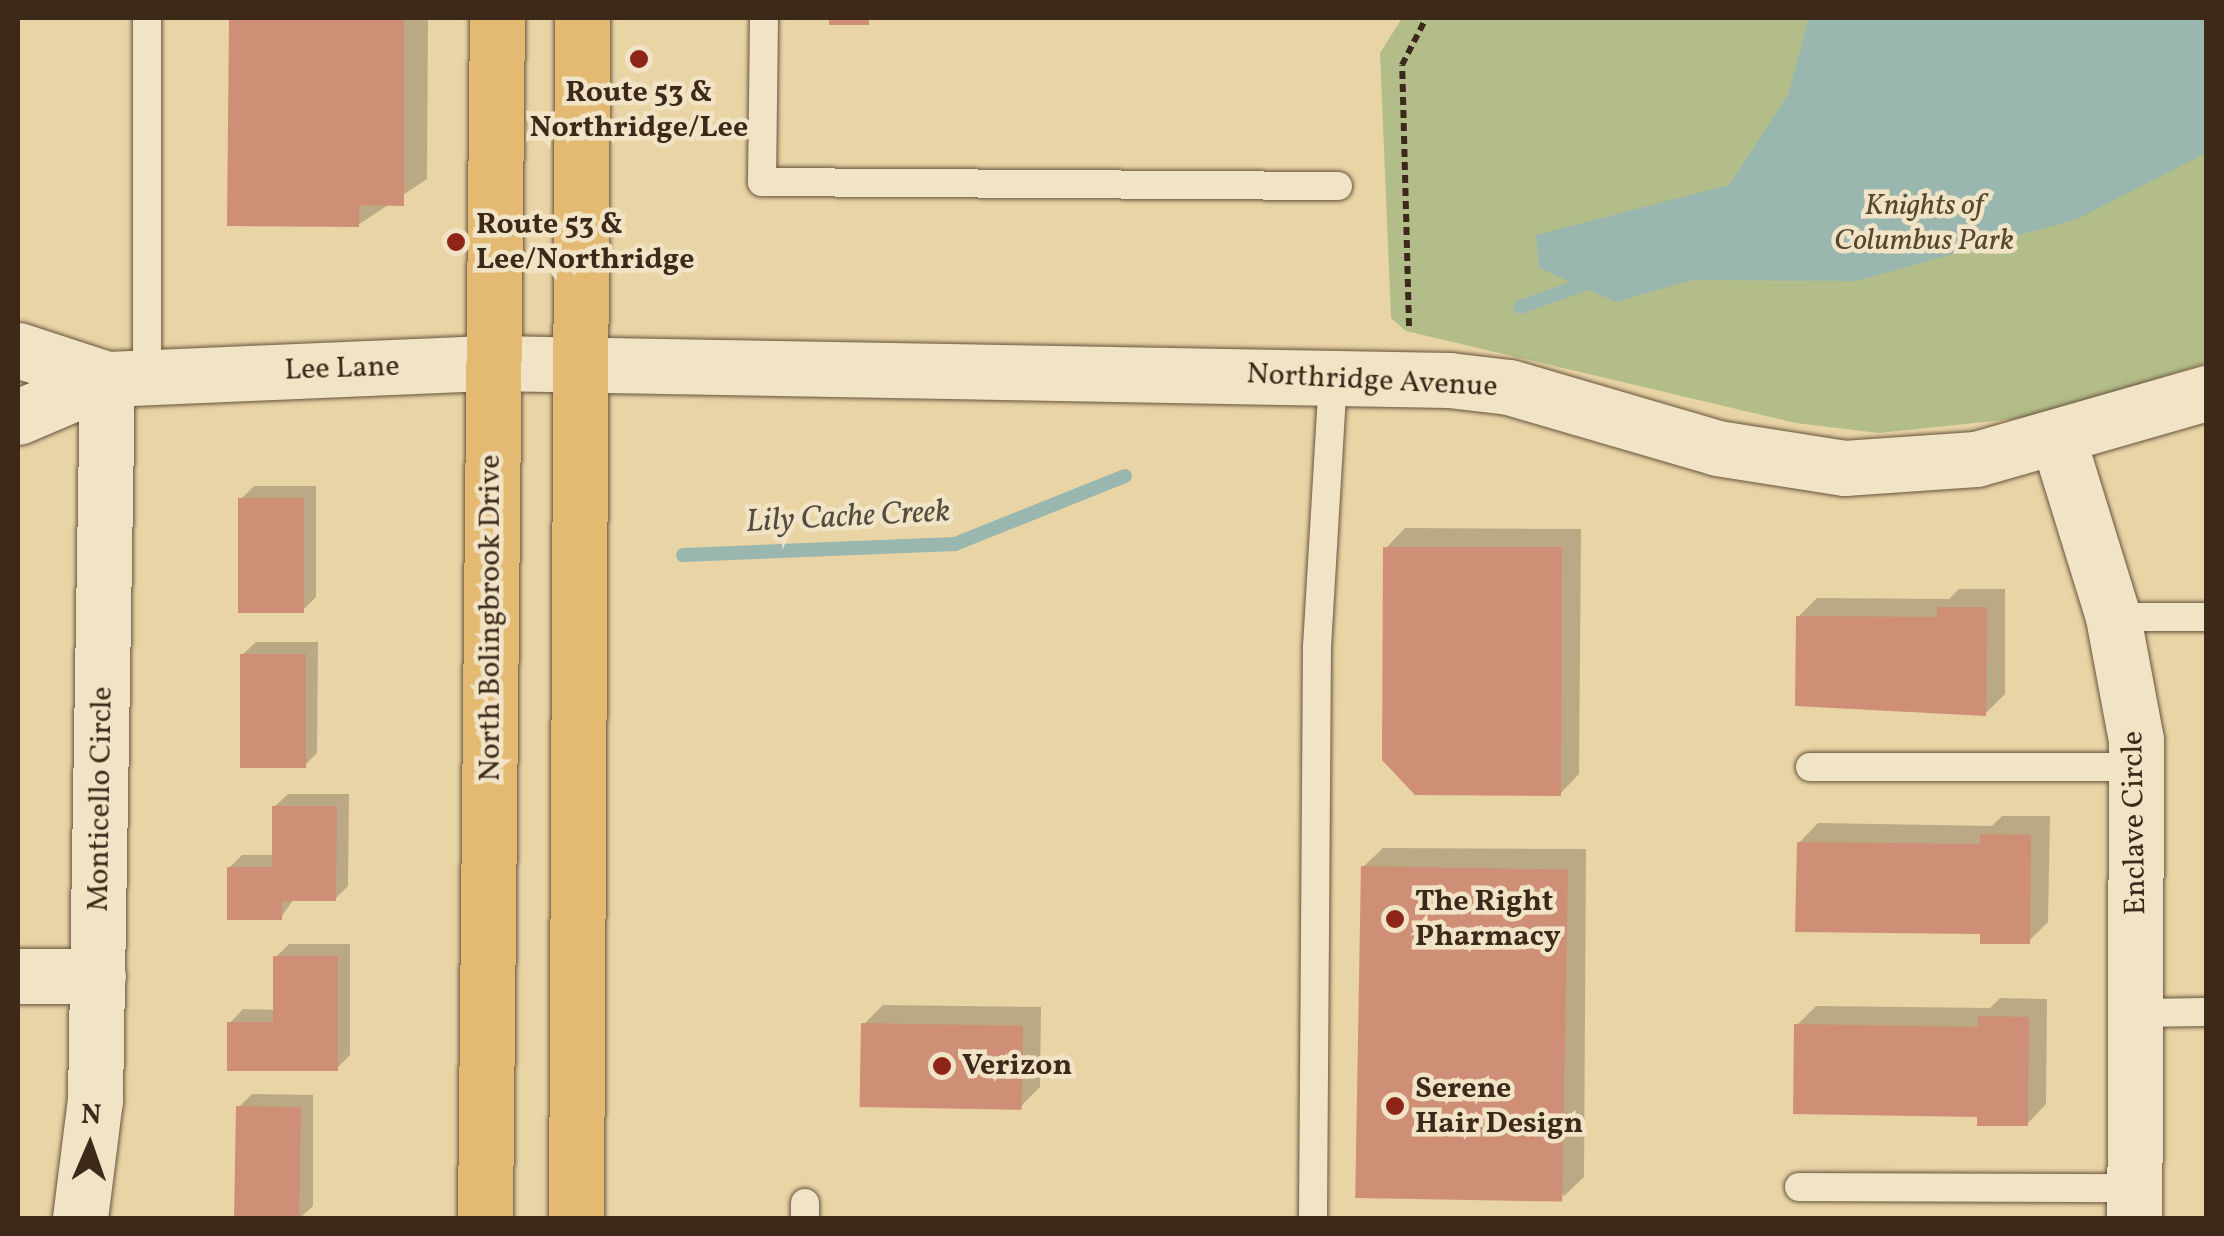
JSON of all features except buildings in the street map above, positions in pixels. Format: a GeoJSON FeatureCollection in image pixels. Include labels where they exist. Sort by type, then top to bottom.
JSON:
{"type":"FeatureCollection","features":[{"type":"Feature","properties":{"kind":"main road","name":"North Bolingbrook Drive"},"geometry":{"type":"LineString","coordinates":[[486,1218],[497,18]]}},
{"type":"Feature","properties":{"kind":"main road"},"geometry":{"type":"LineString","coordinates":[[576,1218],[582,18]]}},
{"type":"Feature","properties":{"kind":"street","name":"Lee Lane"},"geometry":{"type":"LineString","coordinates":[[18,350],[127,378],[493,363],[578,365]]}},
{"type":"Feature","properties":{"kind":"street","name":"Northridge Avenue"},"geometry":{"type":"LineString","coordinates":[[578,365],[1333,375],[1508,388],[1717,448],[1844,468],[1976,459],[2058,439],[2206,393]]}},
{"type":"Feature","properties":{"kind":"street","name":"Lee Lane"},"geometry":{"type":"LineString","coordinates":[[18,417],[127,378]]}},
{"type":"Feature","properties":{"kind":"street","name":"Monticello Circle"},"geometry":{"type":"LineString","coordinates":[[80,1218],[98,976],[127,378]]}},
{"type":"Feature","properties":{"kind":"street","name":"Enclave Circle"},"geometry":{"type":"LineString","coordinates":[[2058,439],[2113,617],[2136,768],[2134,1203]]}},
{"type":"Feature","properties":{"kind":"street"},"geometry":{"type":"LineString","coordinates":[[18,976],[98,976]]}},
{"type":"Feature","properties":{"kind":"lane"},"geometry":{"type":"LineString","coordinates":[[127,378],[147,18]]}},
{"type":"Feature","properties":{"kind":"lane"},"geometry":{"type":"LineString","coordinates":[[764,18],[762,182],[1338,186]]}},
{"type":"Feature","properties":{"kind":"lane"},"geometry":{"type":"LineString","coordinates":[[1313,1218],[1317,647],[1333,375]]}},
{"type":"Feature","properties":{"kind":"lane"},"geometry":{"type":"LineString","coordinates":[[2113,617],[2206,617]]}},
{"type":"Feature","properties":{"kind":"lane"},"geometry":{"type":"LineString","coordinates":[[1810,767],[2136,768]]}},
{"type":"Feature","properties":{"kind":"lane"},"geometry":{"type":"LineString","coordinates":[[2135,1013],[2206,1012]]}},
{"type":"Feature","properties":{"kind":"lane"},"geometry":{"type":"LineString","coordinates":[[1799,1187],[2134,1203]]}},
{"type":"Feature","properties":{"kind":"path"},"geometry":{"type":"LineString","coordinates":[[1394,326],[1412,326],[1402,65],[1426,18]]}},
{"type":"Feature","properties":{"kind":"green space","name":"Knights of Columbus Park"},"geometry":{"type":"Polygon","coordinates":[[[1402,18],[2206,18],[2206,363],[2041,416],[1879,433],[1796,423],[1406,331],[1391,318],[1380,53],[1402,18]]]}},
{"type":"Feature","properties":{"kind":"water"},"geometry":{"type":"Polygon","coordinates":[[[1809,18],[2206,18],[2206,153],[2077,219],[1857,281],[1692,280],[1616,302],[1539,268],[1536,235],[1729,185],[1788,95],[1809,18]]]}},
{"type":"Feature","properties":{"kind":"waterway"},"geometry":{"type":"LineString","coordinates":[[1520,307],[1596,280]]}},
{"type":"Feature","properties":{"kind":"waterway","name":"Lily Cache Creek"},"geometry":{"type":"LineString","coordinates":[[683,555],[955,544],[1125,476]]}},
{"type":"Feature","properties":{"kind":"place","name":"Route 53 & Northridge/Lee"},"geometry":{"type":"Point","coordinates":[639,59]}},
{"type":"Feature","properties":{"kind":"place","name":"Route 53 & Lee/Northridge"},"geometry":{"type":"Point","coordinates":[456,242]}},
{"type":"Feature","properties":{"kind":"place","name":"The Right Pharmacy"},"geometry":{"type":"Point","coordinates":[1395,919]}},
{"type":"Feature","properties":{"kind":"place","name":"Verizon"},"geometry":{"type":"Point","coordinates":[942,1066]}},
{"type":"Feature","properties":{"kind":"place","name":"Serene Hair Design"},"geometry":{"type":"Point","coordinates":[1395,1106]}}]}
